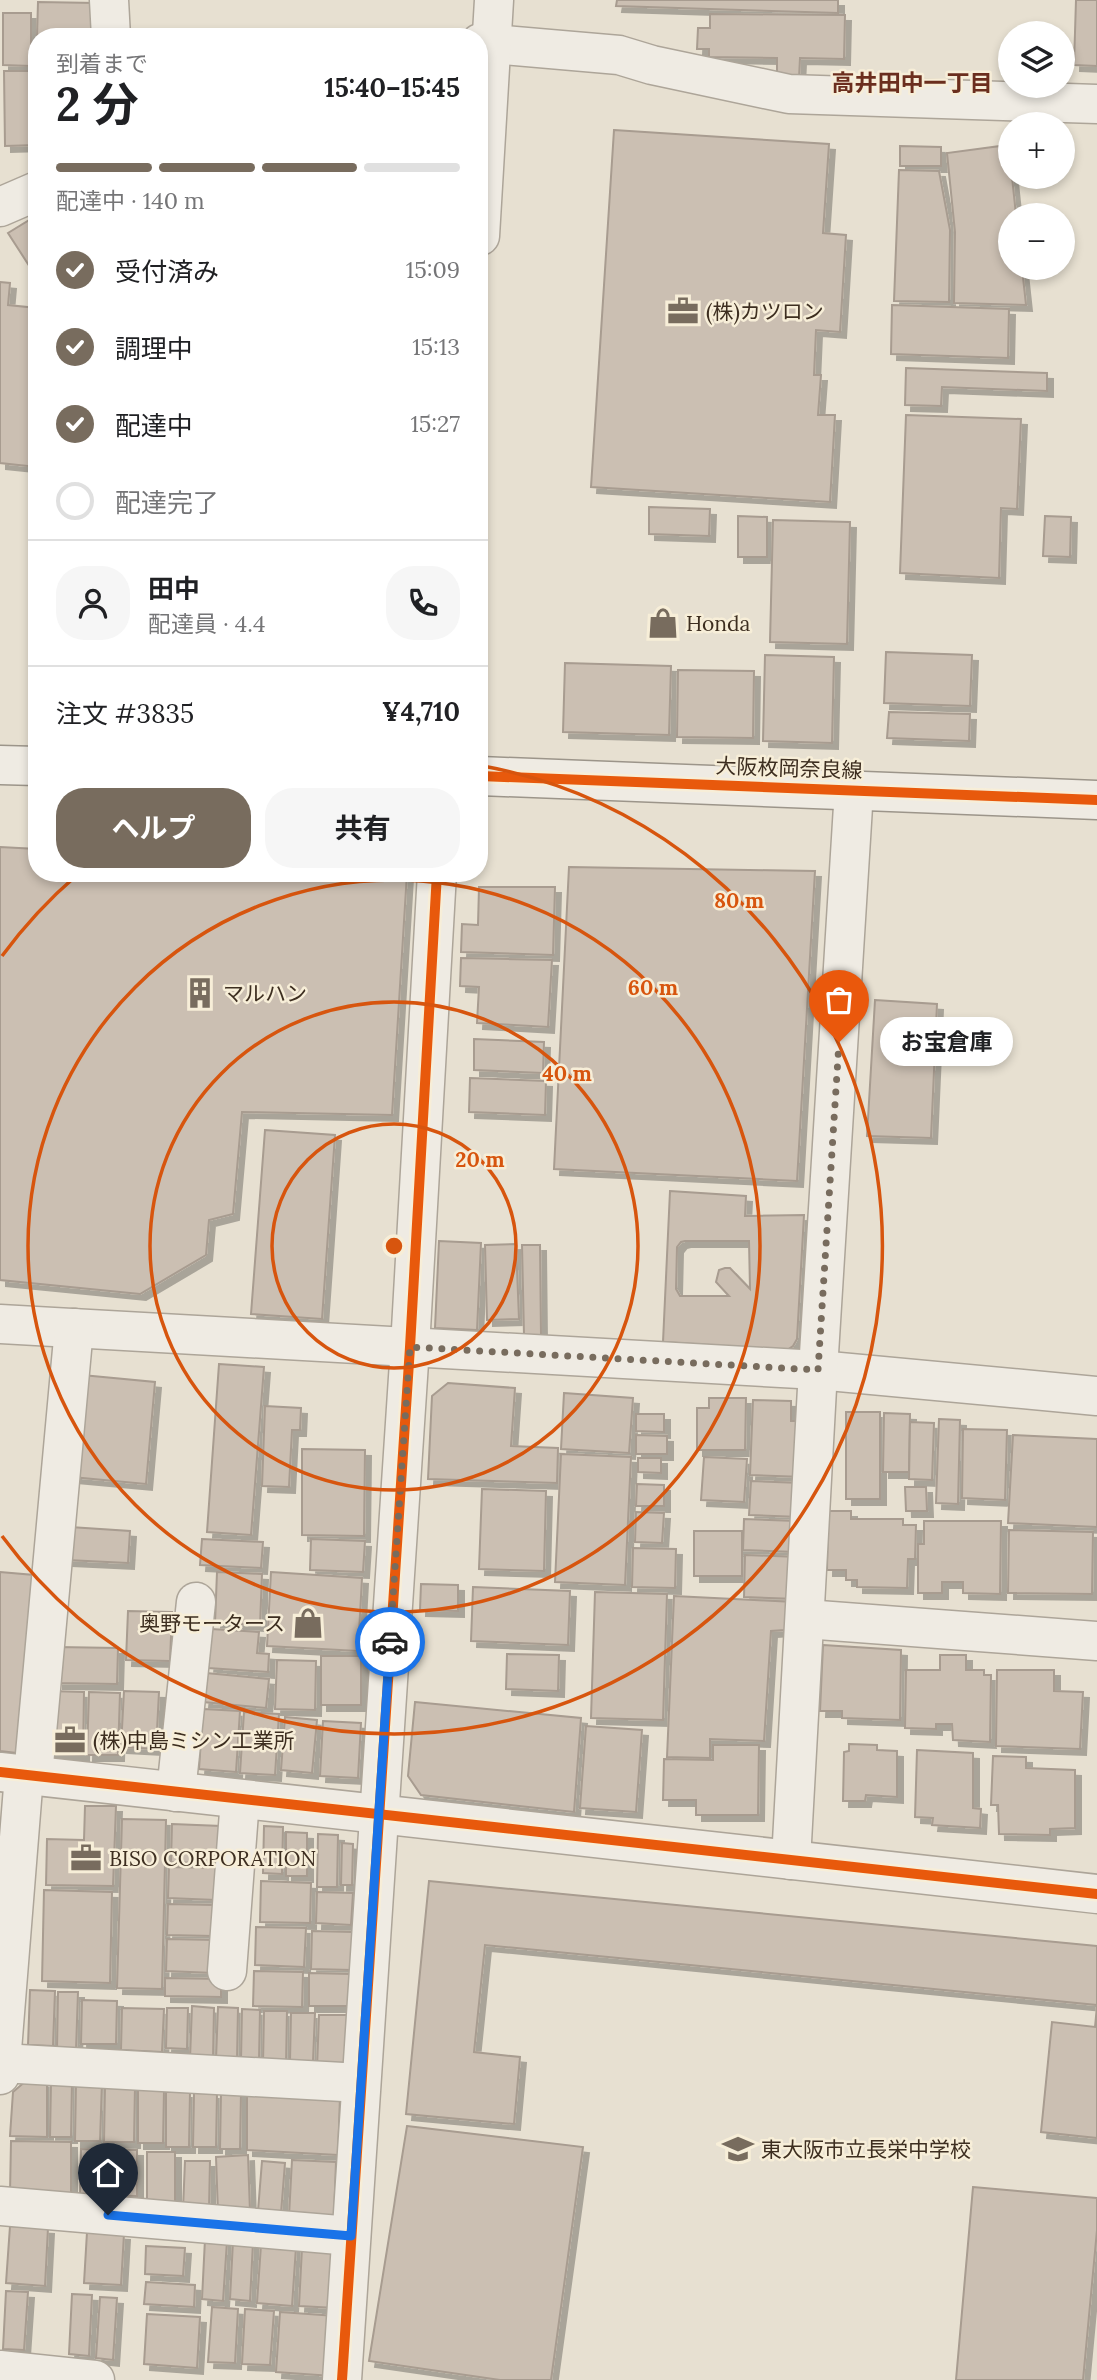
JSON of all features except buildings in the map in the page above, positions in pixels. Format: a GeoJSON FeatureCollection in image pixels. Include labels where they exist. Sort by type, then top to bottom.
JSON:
{"type":"FeatureCollection","features":[{"type":"Feature","properties":{"kind":"street"},"geometry":{"type":"LineString","coordinates":[[109,0],[111,28]]}},
{"type":"Feature","properties":{"kind":"street"},"geometry":{"type":"LineString","coordinates":[[488,32],[494,0]]}},
{"type":"Feature","properties":{"kind":"street"},"geometry":{"type":"LineString","coordinates":[[488,43],[619,55],[652,65],[789,94],[1097,104]]}},
{"type":"Feature","properties":{"kind":"street"},"geometry":{"type":"LineString","coordinates":[[0,206],[28,195]]}},
{"type":"Feature","properties":{"kind":"street"},"geometry":{"type":"LineString","coordinates":[[0,765],[28,766]]}},
{"type":"Feature","properties":{"kind":"street","name":"大阪枚岡奈良線"},"geometry":{"type":"LineString","coordinates":[[488,776],[1097,800]]}},
{"type":"Feature","properties":{"kind":"street"},"geometry":{"type":"LineString","coordinates":[[791,1860],[818,1370],[855,790]]}},
{"type":"Feature","properties":{"kind":"street"},"geometry":{"type":"LineString","coordinates":[[342,2380],[410,1347],[436,882]]}},
{"type":"Feature","properties":{"kind":"street"},"geometry":{"type":"LineString","coordinates":[[0,1324],[818,1370],[1097,1396]]}},
{"type":"Feature","properties":{"kind":"street"},"geometry":{"type":"LineString","coordinates":[[0,2075],[4,1967],[19,1775],[74,1328]]}},
{"type":"Feature","properties":{"kind":"street"},"geometry":{"type":"LineString","coordinates":[[176,1792],[196,1602]]}},
{"type":"Feature","properties":{"kind":"street"},"geometry":{"type":"LineString","coordinates":[[805,1619],[1097,1641]]}},
{"type":"Feature","properties":{"kind":"street"},"geometry":{"type":"LineString","coordinates":[[19,1775],[1097,1894]]}},
{"type":"Feature","properties":{"kind":"street"},"geometry":{"type":"LineString","coordinates":[[227,1971],[240,1799]]}},
{"type":"Feature","properties":{"kind":"street"},"geometry":{"type":"LineString","coordinates":[[1,2063],[361,2083]]}},
{"type":"Feature","properties":{"kind":"street"},"geometry":{"type":"LineString","coordinates":[[0,2206],[351,2236]]}},
{"type":"Feature","properties":{"kind":"street"},"geometry":{"type":"LineString","coordinates":[[0,2370],[95,2380]]}},
{"type":"Feature","properties":{"kind":"cycle path"},"geometry":{"type":"LineString","coordinates":[[488,776],[1097,800]]}},
{"type":"Feature","properties":{"kind":"cycle path"},"geometry":{"type":"LineString","coordinates":[[342,2380],[410,1347],[436,882]]}},
{"type":"Feature","properties":{"kind":"cycle path"},"geometry":{"type":"LineString","coordinates":[[0,1772],[1097,1894]]}},
{"type":"Feature","properties":{"kind":"way so far"},"geometry":{"type":"LineString","coordinates":[[390,1642],[410,1347],[818,1370],[839,1042]]}},
{"type":"Feature","properties":{"kind":"place","name":"(株)カツロン"},"geometry":{"type":"Point","coordinates":[683,311]}},
{"type":"Feature","properties":{"kind":"place","name":"Honda"},"geometry":{"type":"Point","coordinates":[663,623]}},
{"type":"Feature","properties":{"kind":"place","name":"マルハン"},"geometry":{"type":"Point","coordinates":[200,993]}},
{"type":"Feature","properties":{"kind":"place","name":"お宝倉庫"},"geometry":{"type":"Point","coordinates":[839,1042]}},
{"type":"Feature","properties":{"kind":"place","name":"奥野モータース"},"geometry":{"type":"Point","coordinates":[308,1623]}},
{"type":"Feature","properties":{"kind":"place","name":"(株)中島ミシン工業所"},"geometry":{"type":"Point","coordinates":[70,1740]}},
{"type":"Feature","properties":{"kind":"place","name":"BISO CORPORATION"},"geometry":{"type":"Point","coordinates":[86,1858]}},
{"type":"Feature","properties":{"kind":"place","name":"東大阪市立長栄中学校"},"geometry":{"type":"Point","coordinates":[738,2149]}},
{"type":"Feature","properties":{"kind":"district","name":"高井田中一丁目"},"geometry":{"type":"Point","coordinates":[912,82]}},
{"type":"Feature","properties":{"kind":"route"},"geometry":{"type":"LineString","coordinates":[[108,2215],[351,2236],[390,1642]]}}]}
